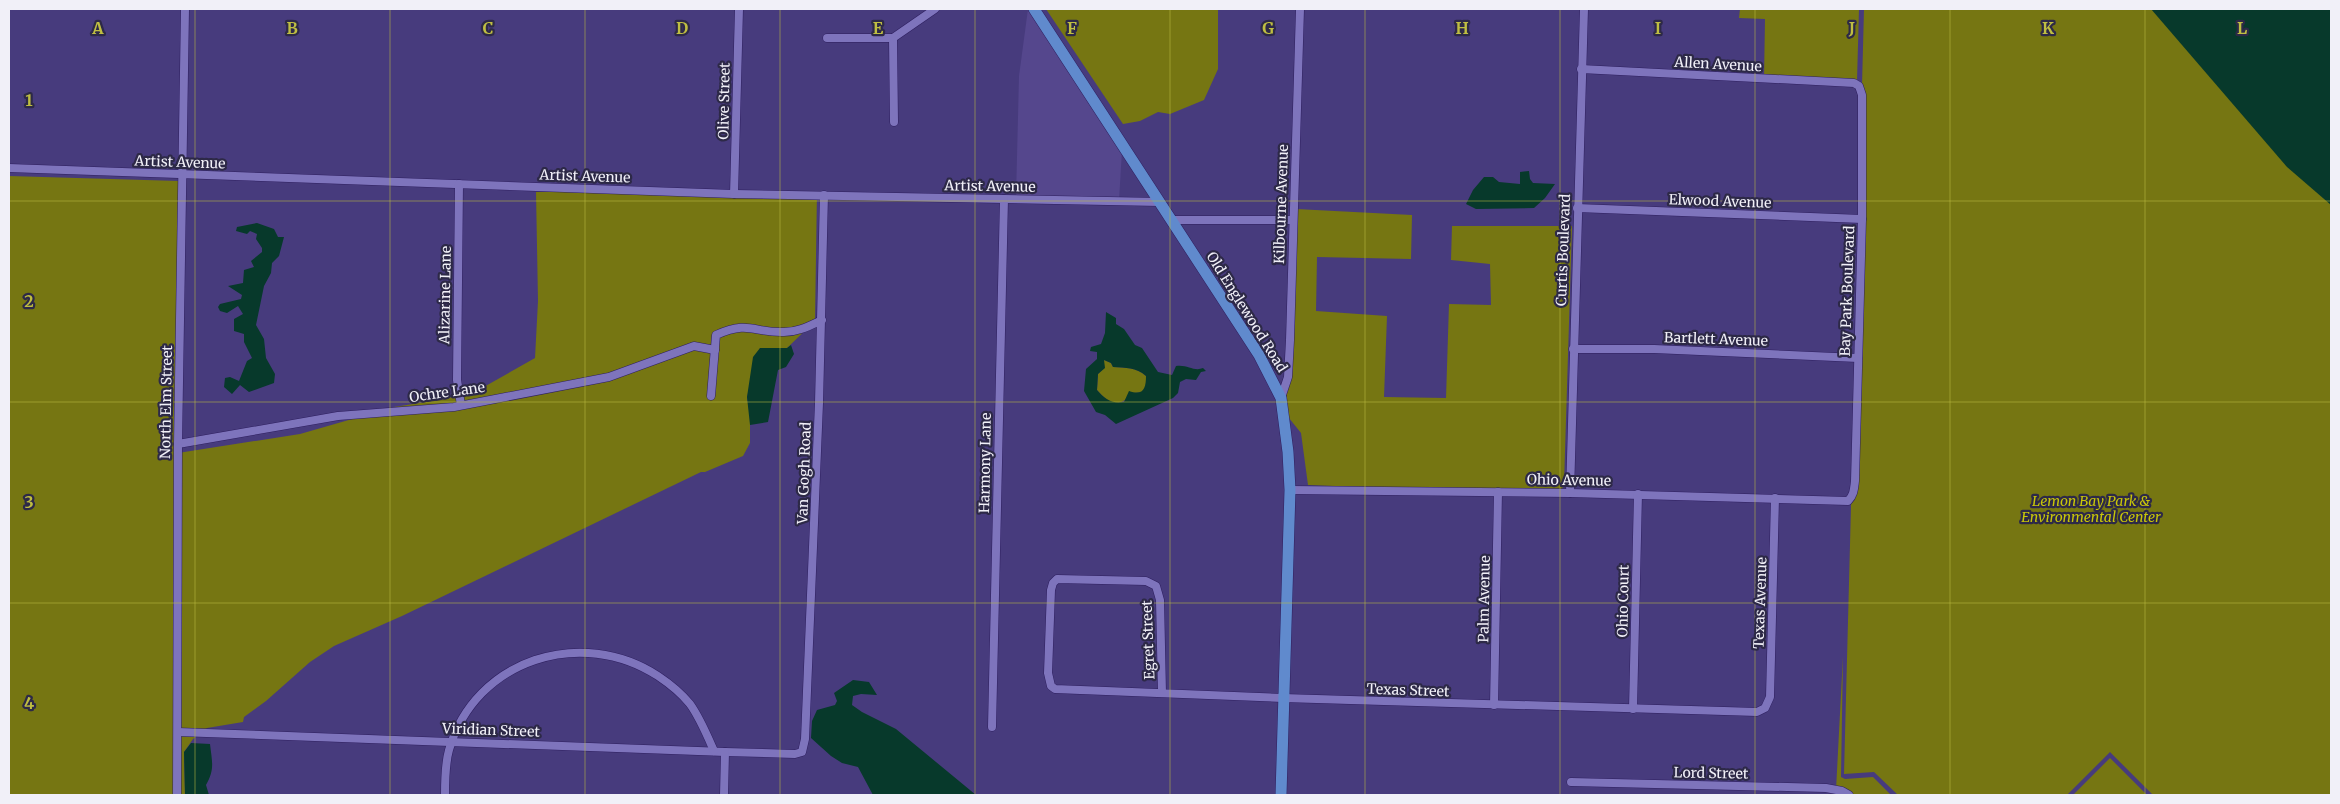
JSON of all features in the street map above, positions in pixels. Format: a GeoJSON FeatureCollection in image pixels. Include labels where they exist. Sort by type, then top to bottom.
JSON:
{"type":"FeatureCollection","features":[{"type":"Feature","properties":{"kind":"street","name":"North Elm Street"},"geometry":{"type":"LineString","coordinates":[[177,795],[178,444],[185,9]]}},
{"type":"Feature","properties":{"kind":"street","name":"Olive Street"},"geometry":{"type":"LineString","coordinates":[[734,194],[738,9]]}},
{"type":"Feature","properties":{"kind":"street"},"geometry":{"type":"LineString","coordinates":[[827,38],[893,38],[935,9]]}},
{"type":"Feature","properties":{"kind":"street","name":"Old Englewood Road"},"geometry":{"type":"LineString","coordinates":[[1034,9],[1259,355],[1280,398],[1288,452],[1290,490],[1281,795]]}},
{"type":"Feature","properties":{"kind":"street","name":"Kilbourne Avenue"},"geometry":{"type":"LineString","coordinates":[[1280,398],[1288,377],[1300,9]]}},
{"type":"Feature","properties":{"kind":"street","name":"Curtis Boulevard"},"geometry":{"type":"LineString","coordinates":[[1570,493],[1584,9]]}},
{"type":"Feature","properties":{"kind":"street"},"geometry":{"type":"LineString","coordinates":[[893,38],[894,122]]}},
{"type":"Feature","properties":{"kind":"street","name":"Allen Avenue"},"geometry":{"type":"LineString","coordinates":[[1581,69],[1854,83]]}},
{"type":"Feature","properties":{"kind":"street","name":"Bay Park Boulevard"},"geometry":{"type":"LineString","coordinates":[[1848,501],[1854,493],[1855,482],[1862,219],[1862,95],[1859,86],[1854,83]]}},
{"type":"Feature","properties":{"kind":"street","name":"Artist Avenue"},"geometry":{"type":"LineString","coordinates":[[9,168],[734,194],[1160,202]]}},
{"type":"Feature","properties":{"kind":"street","name":"Alizarine Lane"},"geometry":{"type":"LineString","coordinates":[[459,184],[457,380],[460,405]]}},
{"type":"Feature","properties":{"kind":"street","name":"Van Gogh Road"},"geometry":{"type":"LineString","coordinates":[[802,752],[805,739],[812,619],[822,320],[824,195]]}},
{"type":"Feature","properties":{"kind":"street","name":"Harmony Lane"},"geometry":{"type":"LineString","coordinates":[[992,727],[1004,199]]}},
{"type":"Feature","properties":{"kind":"street","name":"Elwood Avenue"},"geometry":{"type":"LineString","coordinates":[[1577,208],[1862,219]]}},
{"type":"Feature","properties":{"kind":"street"},"geometry":{"type":"LineString","coordinates":[[1171,220],[1293,220]]}},
{"type":"Feature","properties":{"kind":"street"},"geometry":{"type":"LineString","coordinates":[[710,396],[716,335],[733,328],[750,327],[773,332],[786,332],[798,330],[822,320]]}},
{"type":"Feature","properties":{"kind":"street","name":"Ochre Lane"},"geometry":{"type":"LineString","coordinates":[[178,444],[338,416],[460,405],[609,377],[694,346],[715,350]]}},
{"type":"Feature","properties":{"kind":"street","name":"Bartlett Avenue"},"geometry":{"type":"LineString","coordinates":[[1573,349],[1654,349],[1858,358]]}},
{"type":"Feature","properties":{"kind":"street","name":"Ohio Avenue"},"geometry":{"type":"LineString","coordinates":[[1290,490],[1638,494],[1848,501]]}},
{"type":"Feature","properties":{"kind":"street","name":"Palm Avenue"},"geometry":{"type":"LineString","coordinates":[[1494,705],[1498,492]]}},
{"type":"Feature","properties":{"kind":"street","name":"Ohio Court"},"geometry":{"type":"LineString","coordinates":[[1633,709],[1638,494]]}},
{"type":"Feature","properties":{"kind":"street","name":"Texas Avenue"},"geometry":{"type":"LineString","coordinates":[[1765,708],[1770,697],[1775,498]]}},
{"type":"Feature","properties":{"kind":"street","name":"Egret Street"},"geometry":{"type":"LineString","coordinates":[[1050,686],[1048,673],[1051,590],[1053,583],[1063,577],[1146,581],[1156,586],[1160,600],[1162,693]]}},
{"type":"Feature","properties":{"kind":"street"},"geometry":{"type":"LineString","coordinates":[[445,795],[447,758],[452,741],[468,711],[476,700],[506,674],[526,663],[546,656],[590,652],[614,656],[639,664],[674,687],[694,711],[714,751]]}},
{"type":"Feature","properties":{"kind":"street","name":"Texas Street"},"geometry":{"type":"LineString","coordinates":[[1050,686],[1055,688],[1162,693],[1494,705],[1757,712],[1765,708]]}},
{"type":"Feature","properties":{"kind":"street","name":"Viridian Street"},"geometry":{"type":"LineString","coordinates":[[178,732],[725,752],[795,754],[802,752]]}},
{"type":"Feature","properties":{"kind":"street"},"geometry":{"type":"LineString","coordinates":[[724,795],[725,752]]}},
{"type":"Feature","properties":{"kind":"street","name":"Lord Street"},"geometry":{"type":"LineString","coordinates":[[1571,782],[1826,788],[1842,791],[1850,795]]}},
{"type":"Feature","properties":{"kind":"shaded area"},"geometry":{"type":"Polygon","coordinates":[[[1028,9],[1122,151],[1119,200],[1016,197],[1019,76],[1028,9]]]}},
{"type":"Feature","properties":{"kind":"shaded area"},"geometry":{"type":"Polygon","coordinates":[[[2151,9],[2331,9],[2331,205],[2287,167],[2151,9]]]}},
{"type":"Feature","properties":{"kind":"shaded area"},"geometry":{"type":"Polygon","coordinates":[[[1529,171],[1530,179],[1533,183],[1555,184],[1545,198],[1534,208],[1476,209],[1466,204],[1473,190],[1484,177],[1493,177],[1499,182],[1520,184],[1520,172],[1529,171]]]}},
{"type":"Feature","properties":{"kind":"shaded area"},"geometry":{"type":"Polygon","coordinates":[[[257,223],[274,229],[278,237],[284,237],[279,256],[272,263],[271,273],[264,286],[256,325],[264,339],[266,358],[275,374],[274,383],[249,392],[240,385],[232,394],[224,387],[225,378],[230,377],[239,381],[247,361],[252,358],[244,342],[244,334],[234,331],[234,319],[243,314],[238,306],[227,313],[220,311],[218,307],[220,304],[241,299],[242,295],[228,286],[243,283],[244,270],[254,267],[251,261],[262,252],[262,248],[256,239],[257,234],[250,231],[247,234],[236,231],[237,227],[257,223]]]}},
{"type":"Feature","properties":{"kind":"shaded area"},"geometry":{"type":"Polygon","coordinates":[[[1106,312],[1116,318],[1116,324],[1124,329],[1135,345],[1142,348],[1158,372],[1172,375],[1176,366],[1203,368],[1206,371],[1201,372],[1196,380],[1186,379],[1180,382],[1178,393],[1173,398],[1116,424],[1105,415],[1096,412],[1084,391],[1086,369],[1097,359],[1097,352],[1090,351],[1091,347],[1101,344],[1105,333],[1106,312]],[[1104,360],[1105,368],[1098,374],[1097,390],[1103,396],[1112,401],[1124,402],[1129,391],[1138,393],[1143,390],[1146,376],[1135,369],[1113,367],[1111,363],[1104,360]]]}},
{"type":"Feature","properties":{"kind":"shaded area"},"geometry":{"type":"Polygon","coordinates":[[[791,345],[794,354],[786,367],[778,370],[768,422],[750,425],[747,397],[753,357],[760,348],[787,348],[791,345]]]}},
{"type":"Feature","properties":{"kind":"shaded area"},"geometry":{"type":"Polygon","coordinates":[[[853,680],[869,682],[877,695],[861,694],[853,696],[852,705],[896,729],[976,795],[873,795],[858,767],[842,763],[811,738],[812,721],[817,710],[835,705],[837,701],[834,693],[853,680]]]}},
{"type":"Feature","properties":{"kind":"shaded area"},"geometry":{"type":"Polygon","coordinates":[[[191,743],[210,744],[212,770],[206,785],[209,795],[185,795],[184,752],[191,743]]]}},
{"type":"Feature","properties":{"kind":"green space"},"geometry":{"type":"Polygon","coordinates":[[[1046,9],[1218,9],[1218,69],[1204,100],[1170,114],[1158,112],[1140,121],[1123,124],[1046,9]]]}},
{"type":"Feature","properties":{"kind":"green space"},"geometry":{"type":"Polygon","coordinates":[[[1740,9],[1859,9],[1857,81],[1764,79],[1765,19],[1739,18],[1740,9]]]}},
{"type":"Feature","properties":{"kind":"green space","name":"Lemon Bay Park & Environmental Center"},"geometry":{"type":"Polygon","coordinates":[[[1864,9],[2182,9],[2331,166],[2331,795],[2153,795],[2110,752],[2067,795],[1898,795],[1874,772],[1844,774],[1864,9]]]}},
{"type":"Feature","properties":{"kind":"green space"},"geometry":{"type":"Polygon","coordinates":[[[9,176],[179,181],[178,453],[300,434],[394,407],[445,399],[482,388],[535,358],[538,301],[536,192],[817,191],[815,321],[787,348],[760,348],[747,397],[750,417],[750,443],[743,456],[701,472],[402,616],[334,646],[310,662],[266,701],[244,717],[243,722],[207,728],[193,739],[184,752],[185,795],[9,795],[9,176]]]}},
{"type":"Feature","properties":{"kind":"green space"},"geometry":{"type":"Polygon","coordinates":[[[1296,209],[1412,215],[1411,259],[1317,257],[1316,311],[1387,316],[1384,397],[1446,398],[1449,304],[1491,305],[1490,264],[1451,260],[1452,226],[1572,226],[1564,484],[1560,495],[1308,485],[1301,433],[1289,418],[1285,397],[1296,209]]]}},
{"type":"Feature","properties":{"kind":"green space"},"geometry":{"type":"Polygon","coordinates":[[[1104,360],[1111,363],[1113,367],[1135,369],[1146,376],[1146,387],[1143,392],[1131,394],[1125,400],[1117,403],[1106,399],[1097,390],[1098,374],[1102,370],[1104,360]]]}},
{"type":"Feature","properties":{"kind":"green space"},"geometry":{"type":"Polygon","coordinates":[[[1843,656],[1841,777],[1845,779],[1873,777],[1891,795],[1848,795],[1836,790],[1843,656]]]}},
{"type":"Feature","properties":{"kind":"green space"},"geometry":{"type":"Polygon","coordinates":[[[2110,758],[2147,795],[2073,795],[2110,758]]]}}]}
